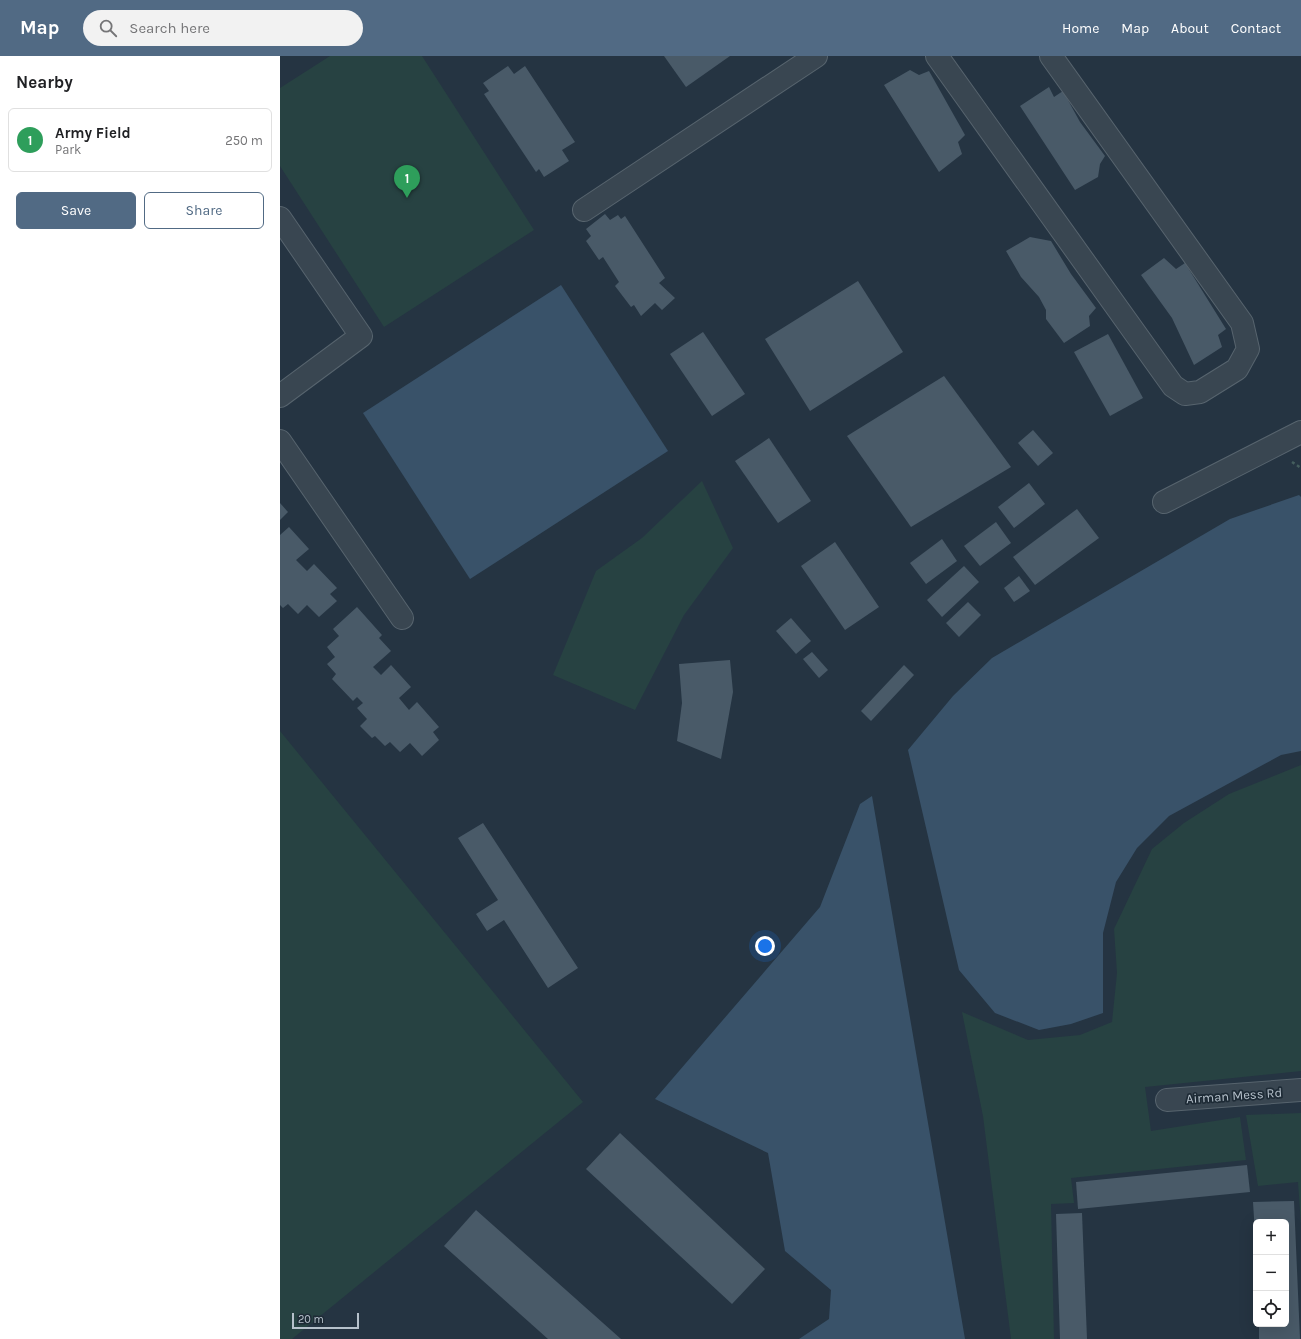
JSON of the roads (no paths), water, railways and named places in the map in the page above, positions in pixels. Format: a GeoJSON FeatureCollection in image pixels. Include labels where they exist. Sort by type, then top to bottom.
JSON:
{"type":"FeatureCollection","features":[{"type":"Feature","properties":{"kind":"street"},"geometry":{"type":"LineString","coordinates":[[584,210],[816,56]]}},
{"type":"Feature","properties":{"kind":"street"},"geometry":{"type":"LineString","coordinates":[[937,56],[1173,386],[1185,394],[1200,392],[1237,369],[1248,349],[1242,324],[1051,56]]}},
{"type":"Feature","properties":{"kind":"street"},"geometry":{"type":"LineString","coordinates":[[280,218],[361,336],[280,396]]}},
{"type":"Feature","properties":{"kind":"street"},"geometry":{"type":"LineString","coordinates":[[1164,502],[1301,432]]}},
{"type":"Feature","properties":{"kind":"street"},"geometry":{"type":"LineString","coordinates":[[280,441],[402,618]]}},
{"type":"Feature","properties":{"kind":"street","name":"Airman Mess Rd"},"geometry":{"type":"LineString","coordinates":[[1168,1100],[1301,1090]]}},
{"type":"Feature","properties":{"kind":"water"},"geometry":{"type":"Polygon","coordinates":[[[561,285],[668,451],[470,579],[363,413],[561,285]]]}},
{"type":"Feature","properties":{"kind":"water"},"geometry":{"type":"Polygon","coordinates":[[[1299,495],[1301,497],[1301,751],[1281,755],[1169,816],[1137,848],[1116,882],[1103,933],[1103,1013],[1071,1024],[1039,1030],[995,1013],[959,970],[908,750],[953,696],[992,658],[1230,519],[1299,495]]]}},
{"type":"Feature","properties":{"kind":"water"},"geometry":{"type":"Polygon","coordinates":[[[872,796],[965,1339],[799,1339],[829,1319],[831,1290],[785,1251],[768,1153],[655,1099],[820,907],[860,804],[872,796]]]}},
{"type":"Feature","properties":{"kind":"place","name":"Army Field"},"geometry":{"type":"Point","coordinates":[407,198]}}]}
